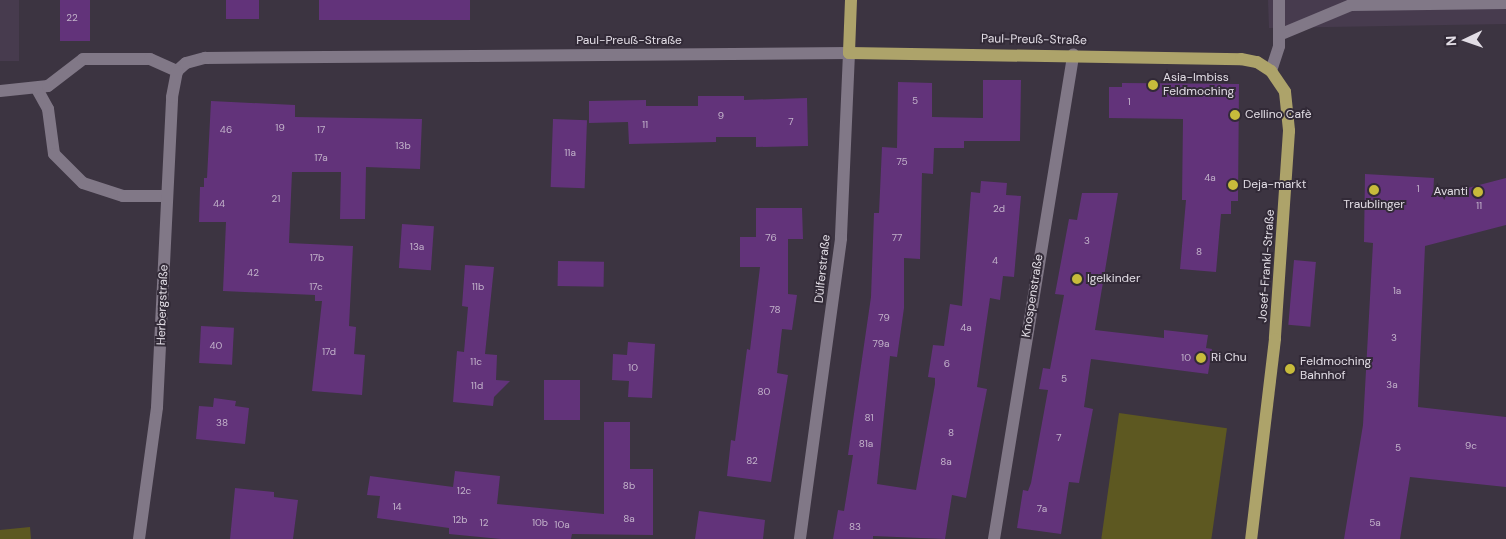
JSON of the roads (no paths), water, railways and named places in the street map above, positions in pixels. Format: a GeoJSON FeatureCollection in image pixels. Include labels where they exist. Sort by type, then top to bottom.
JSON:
{"type":"FeatureCollection","features":[{"type":"Feature","properties":{"kind":"main road","name":"Dülferstraße"},"geometry":{"type":"LineString","coordinates":[[849,53],[852,0]]}},
{"type":"Feature","properties":{"kind":"main road","name":"Paul-Preuß-Straße"},"geometry":{"type":"LineString","coordinates":[[849,53],[1073,54],[1240,58],[1257,62],[1271,72]]}},
{"type":"Feature","properties":{"kind":"main road","name":"Josef-Frankl-Straße"},"geometry":{"type":"LineString","coordinates":[[1251,539],[1275,339],[1289,132],[1285,92],[1271,72]]}},
{"type":"Feature","properties":{"kind":"street"},"geometry":{"type":"LineString","coordinates":[[1271,72],[1280,46],[1279,0]]}},
{"type":"Feature","properties":{"kind":"street"},"geometry":{"type":"LineString","coordinates":[[1279,34],[1351,5],[1506,3]]}},
{"type":"Feature","properties":{"kind":"street","name":"Paul-Preuß-Straße"},"geometry":{"type":"LineString","coordinates":[[177,70],[186,63],[205,58],[849,53]]}},
{"type":"Feature","properties":{"kind":"street","name":"Dülferstraße"},"geometry":{"type":"LineString","coordinates":[[800,539],[841,239],[849,53]]}},
{"type":"Feature","properties":{"kind":"street","name":"Knospenstraße"},"geometry":{"type":"LineString","coordinates":[[994,539],[1073,54]]}},
{"type":"Feature","properties":{"kind":"street"},"geometry":{"type":"LineString","coordinates":[[0,91],[37,89],[48,86],[83,59],[150,59],[177,70]]}},
{"type":"Feature","properties":{"kind":"street","name":"Herbergstraße"},"geometry":{"type":"LineString","coordinates":[[139,539],[157,407],[172,97],[177,70]]}},
{"type":"Feature","properties":{"kind":"street"},"geometry":{"type":"LineString","coordinates":[[37,89],[48,109],[54,154],[83,183],[124,196],[167,196]]}},
{"type":"Feature","properties":{"kind":"place","name":"Asia-Imbiss Feldmoching"},"geometry":{"type":"Point","coordinates":[1153,85]}},
{"type":"Feature","properties":{"kind":"place","name":"Cellino Cafè"},"geometry":{"type":"Point","coordinates":[1235,115]}},
{"type":"Feature","properties":{"kind":"place","name":"Deja-markt"},"geometry":{"type":"Point","coordinates":[1233,185]}},
{"type":"Feature","properties":{"kind":"place","name":"Traublinger"},"geometry":{"type":"Point","coordinates":[1374,190]}},
{"type":"Feature","properties":{"kind":"place","name":"Avanti"},"geometry":{"type":"Point","coordinates":[1478,192]}},
{"type":"Feature","properties":{"kind":"place","name":"Igelkinder"},"geometry":{"type":"Point","coordinates":[1077,279]}},
{"type":"Feature","properties":{"kind":"place","name":"Ri Chu"},"geometry":{"type":"Point","coordinates":[1201,358]}},
{"type":"Feature","properties":{"kind":"place","name":"Feldmoching Bahnhof"},"geometry":{"type":"Point","coordinates":[1290,369]}}]}
